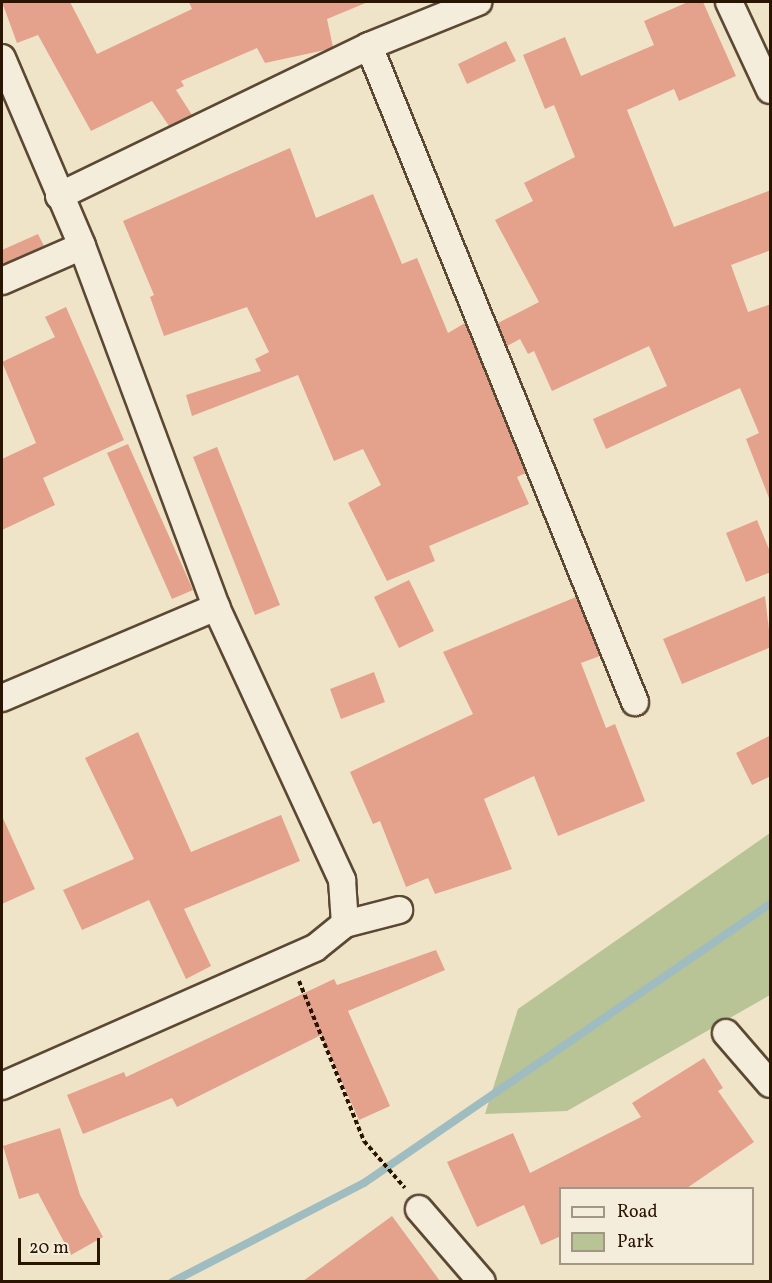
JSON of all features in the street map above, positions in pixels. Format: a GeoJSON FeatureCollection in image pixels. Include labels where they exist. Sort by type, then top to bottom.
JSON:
{"type":"FeatureCollection","features":[{"type":"Feature","properties":{"kind":"street"},"geometry":{"type":"LineString","coordinates":[[59,196],[369,46],[478,2]]}},
{"type":"Feature","properties":{"kind":"street"},"geometry":{"type":"LineString","coordinates":[[729,2],[771,90]]}},
{"type":"Feature","properties":{"kind":"street"},"geometry":{"type":"LineString","coordinates":[[369,46],[635,702]]}},
{"type":"Feature","properties":{"kind":"street"},"geometry":{"type":"LineString","coordinates":[[2,58],[82,246],[216,607],[342,880],[345,924]]}},
{"type":"Feature","properties":{"kind":"street"},"geometry":{"type":"LineString","coordinates":[[2,281],[82,246]]}},
{"type":"Feature","properties":{"kind":"street"},"geometry":{"type":"LineString","coordinates":[[2,698],[216,607]]}},
{"type":"Feature","properties":{"kind":"street"},"geometry":{"type":"LineString","coordinates":[[2,1086],[294,957],[333,938],[345,924],[399,910]]}},
{"type":"Feature","properties":{"kind":"street"},"geometry":{"type":"LineString","coordinates":[[726,1033],[771,1084]]}},
{"type":"Feature","properties":{"kind":"street"},"geometry":{"type":"LineString","coordinates":[[419,1209],[482,1281]]}},
{"type":"Feature","properties":{"kind":"path"},"geometry":{"type":"LineString","coordinates":[[294,957],[301,994],[364,1141],[398,1178]]}},
{"type":"Feature","properties":{"kind":"green space"},"geometry":{"type":"Polygon","coordinates":[[[770,833],[770,995],[567,1111],[485,1114],[518,1009],[770,833]]]}},
{"type":"Feature","properties":{"kind":"building"},"geometry":{"type":"Polygon","coordinates":[[[2,2],[70,2],[97,54],[192,9],[189,2],[368,2],[327,19],[333,47],[265,63],[257,48],[181,81],[184,86],[176,90],[192,115],[169,126],[152,101],[91,131],[38,35],[17,43],[2,2]]]}},
{"type":"Feature","properties":{"kind":"building"},"geometry":{"type":"Polygon","coordinates":[[[688,2],[703,2],[736,76],[679,101],[674,89],[627,110],[674,227],[771,190],[771,250],[731,265],[748,312],[771,304],[769,498],[746,439],[759,433],[740,388],[606,449],[593,419],[667,386],[649,346],[552,391],[534,351],[528,354],[520,339],[507,346],[498,323],[539,302],[495,220],[533,201],[524,183],[575,157],[554,105],[545,109],[523,55],[565,37],[581,76],[654,45],[644,21],[688,2]]]}},
{"type":"Feature","properties":{"kind":"building"},"geometry":{"type":"Polygon","coordinates":[[[506,41],[516,61],[467,84],[458,64],[506,41]]]}},
{"type":"Feature","properties":{"kind":"building"},"geometry":{"type":"Polygon","coordinates":[[[290,148],[316,218],[373,194],[402,264],[417,258],[448,333],[465,323],[526,473],[517,477],[529,504],[429,546],[435,561],[387,581],[348,503],[381,485],[363,449],[334,461],[298,375],[192,416],[186,395],[261,371],[255,359],[269,352],[247,307],[164,336],[150,297],[154,295],[123,221],[290,148]]]}},
{"type":"Feature","properties":{"kind":"building"},"geometry":{"type":"Polygon","coordinates":[[[38,234],[44,246],[2,265],[2,250],[38,234]]]}},
{"type":"Feature","properties":{"kind":"building"},"geometry":{"type":"Polygon","coordinates":[[[66,307],[124,440],[43,478],[55,505],[2,530],[2,459],[36,443],[2,362],[55,337],[45,317],[66,307]]]}},
{"type":"Feature","properties":{"kind":"building"},"geometry":{"type":"Polygon","coordinates":[[[128,444],[193,590],[172,599],[107,453],[128,444]]]}},
{"type":"Feature","properties":{"kind":"building"},"geometry":{"type":"Polygon","coordinates":[[[217,447],[280,605],[255,615],[193,457],[217,447]]]}},
{"type":"Feature","properties":{"kind":"building"},"geometry":{"type":"Polygon","coordinates":[[[757,520],[771,554],[771,572],[746,582],[726,533],[757,520]]]}},
{"type":"Feature","properties":{"kind":"building"},"geometry":{"type":"Polygon","coordinates":[[[409,580],[434,631],[399,648],[374,597],[409,580]]]}},
{"type":"Feature","properties":{"kind":"building"},"geometry":{"type":"Polygon","coordinates":[[[765,596],[771,647],[682,684],[663,639],[765,596]]]}},
{"type":"Feature","properties":{"kind":"building"},"geometry":{"type":"Polygon","coordinates":[[[576,597],[600,656],[581,663],[606,728],[615,724],[645,801],[558,836],[534,776],[484,799],[512,869],[435,894],[428,878],[406,887],[380,821],[373,824],[350,772],[473,714],[443,652],[576,597]]]}},
{"type":"Feature","properties":{"kind":"building"},"geometry":{"type":"Polygon","coordinates":[[[374,672],[385,702],[341,719],[330,689],[374,672]]]}},
{"type":"Feature","properties":{"kind":"building"},"geometry":{"type":"Polygon","coordinates":[[[138,732],[191,852],[281,815],[300,861],[184,909],[211,966],[186,979],[149,900],[82,930],[63,890],[134,859],[85,758],[138,732]]]}},
{"type":"Feature","properties":{"kind":"building"},"geometry":{"type":"Polygon","coordinates":[[[771,735],[771,776],[752,785],[736,753],[771,735]]]}},
{"type":"Feature","properties":{"kind":"building"},"geometry":{"type":"Polygon","coordinates":[[[2,816],[35,889],[2,904],[2,816]]]}},
{"type":"Feature","properties":{"kind":"building"},"geometry":{"type":"Polygon","coordinates":[[[436,950],[445,970],[348,1011],[390,1106],[359,1120],[321,1035],[177,1107],[172,1098],[83,1134],[67,1095],[124,1072],[126,1077],[334,979],[337,985],[436,950]]]}},
{"type":"Feature","properties":{"kind":"building"},"geometry":{"type":"Polygon","coordinates":[[[704,1058],[723,1088],[718,1091],[754,1142],[688,1187],[559,1187],[559,1237],[541,1245],[524,1205],[477,1227],[447,1162],[513,1133],[530,1173],[641,1117],[632,1103],[704,1058]]]}},
{"type":"Feature","properties":{"kind":"building"},"geometry":{"type":"Polygon","coordinates":[[[60,1128],[80,1195],[103,1237],[71,1255],[38,1193],[19,1199],[3,1146],[60,1128]]]}},
{"type":"Feature","properties":{"kind":"building"},"geometry":{"type":"Polygon","coordinates":[[[392,1216],[440,1281],[303,1281],[392,1216]]]}},
{"type":"Feature","properties":{"kind":"waterway"},"geometry":{"type":"LineString","coordinates":[[172,1282],[364,1183],[770,904]]}}]}
